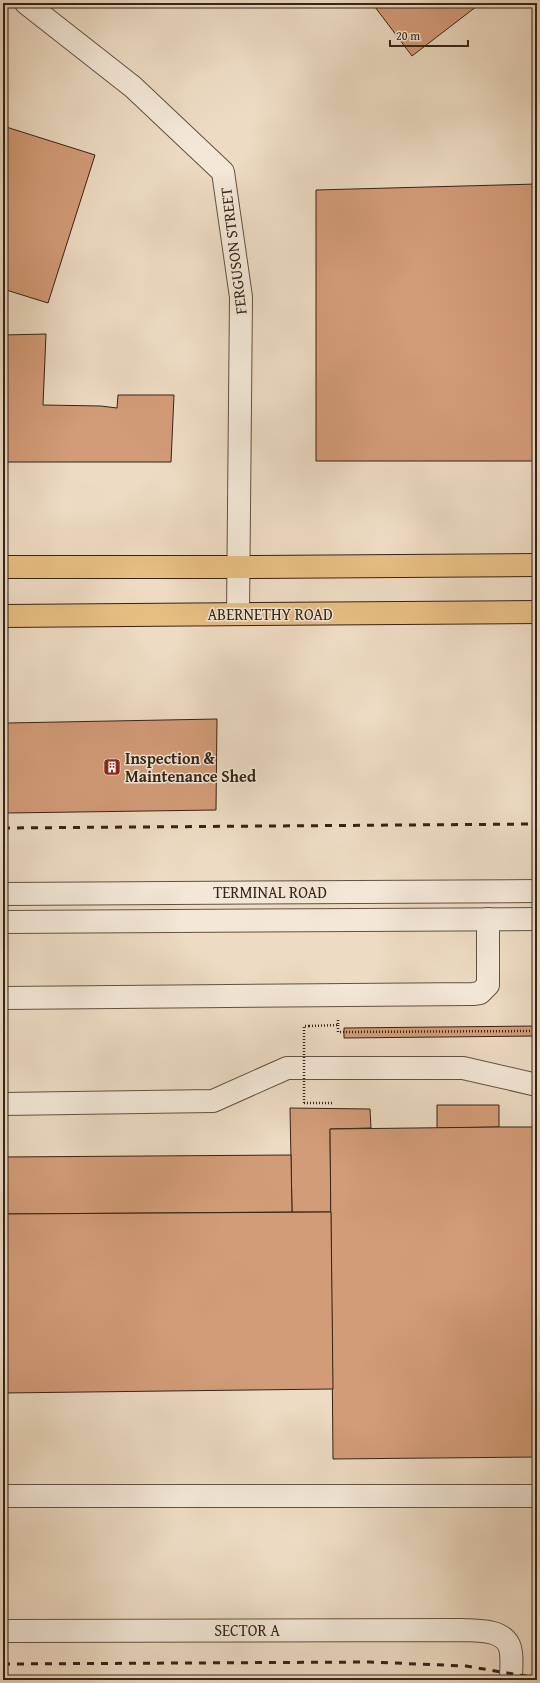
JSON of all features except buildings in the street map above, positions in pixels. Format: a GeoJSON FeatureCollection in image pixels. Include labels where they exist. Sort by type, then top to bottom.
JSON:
{"type":"FeatureCollection","features":[{"type":"Feature","properties":{"kind":"main road"},"geometry":{"type":"LineString","coordinates":[[3,567],[537,565]]}},
{"type":"Feature","properties":{"kind":"main road","name":"ABERNETHY ROAD"},"geometry":{"type":"LineString","coordinates":[[3,616],[537,612]]}},
{"type":"Feature","properties":{"kind":"street","name":"FERGUSON STREET"},"geometry":{"type":"LineString","coordinates":[[26,3],[133,87],[223,172],[241,297],[238,614]]}},
{"type":"Feature","properties":{"kind":"street","name":"TERMINAL ROAD"},"geometry":{"type":"LineString","coordinates":[[3,894],[537,891]]}},
{"type":"Feature","properties":{"kind":"street"},"geometry":{"type":"LineString","coordinates":[[3,998],[473,994],[480,992],[488,985],[488,919]]}},
{"type":"Feature","properties":{"kind":"street"},"geometry":{"type":"LineString","coordinates":[[3,922],[537,919]]}},
{"type":"Feature","properties":{"kind":"street"},"geometry":{"type":"LineString","coordinates":[[3,1104],[213,1101],[287,1068],[463,1068],[537,1085]]}},
{"type":"Feature","properties":{"kind":"street"},"geometry":{"type":"LineString","coordinates":[[3,1496],[537,1496]]}},
{"type":"Feature","properties":{"kind":"street","name":"SECTOR A"},"geometry":{"type":"LineString","coordinates":[[3,1631],[462,1630],[490,1632],[504,1639],[509,1645],[511,1680]]}},
{"type":"Feature","properties":{"kind":"path"},"geometry":{"type":"LineString","coordinates":[[330,1025],[304,1026],[304,1103],[333,1103]]}},
{"type":"Feature","properties":{"kind":"path"},"geometry":{"type":"LineString","coordinates":[[338,1025],[338,1032],[537,1031]]}},
{"type":"Feature","properties":{"kind":"railway"},"geometry":{"type":"LineString","coordinates":[[3,828],[537,824]]}},
{"type":"Feature","properties":{"kind":"railway"},"geometry":{"type":"LineString","coordinates":[[3,1664],[369,1662],[466,1666],[537,1678]]}},
{"type":"Feature","properties":{"kind":"place","name":"Inspection & Maintenance Shed"},"geometry":{"type":"Point","coordinates":[112,767]}}]}
